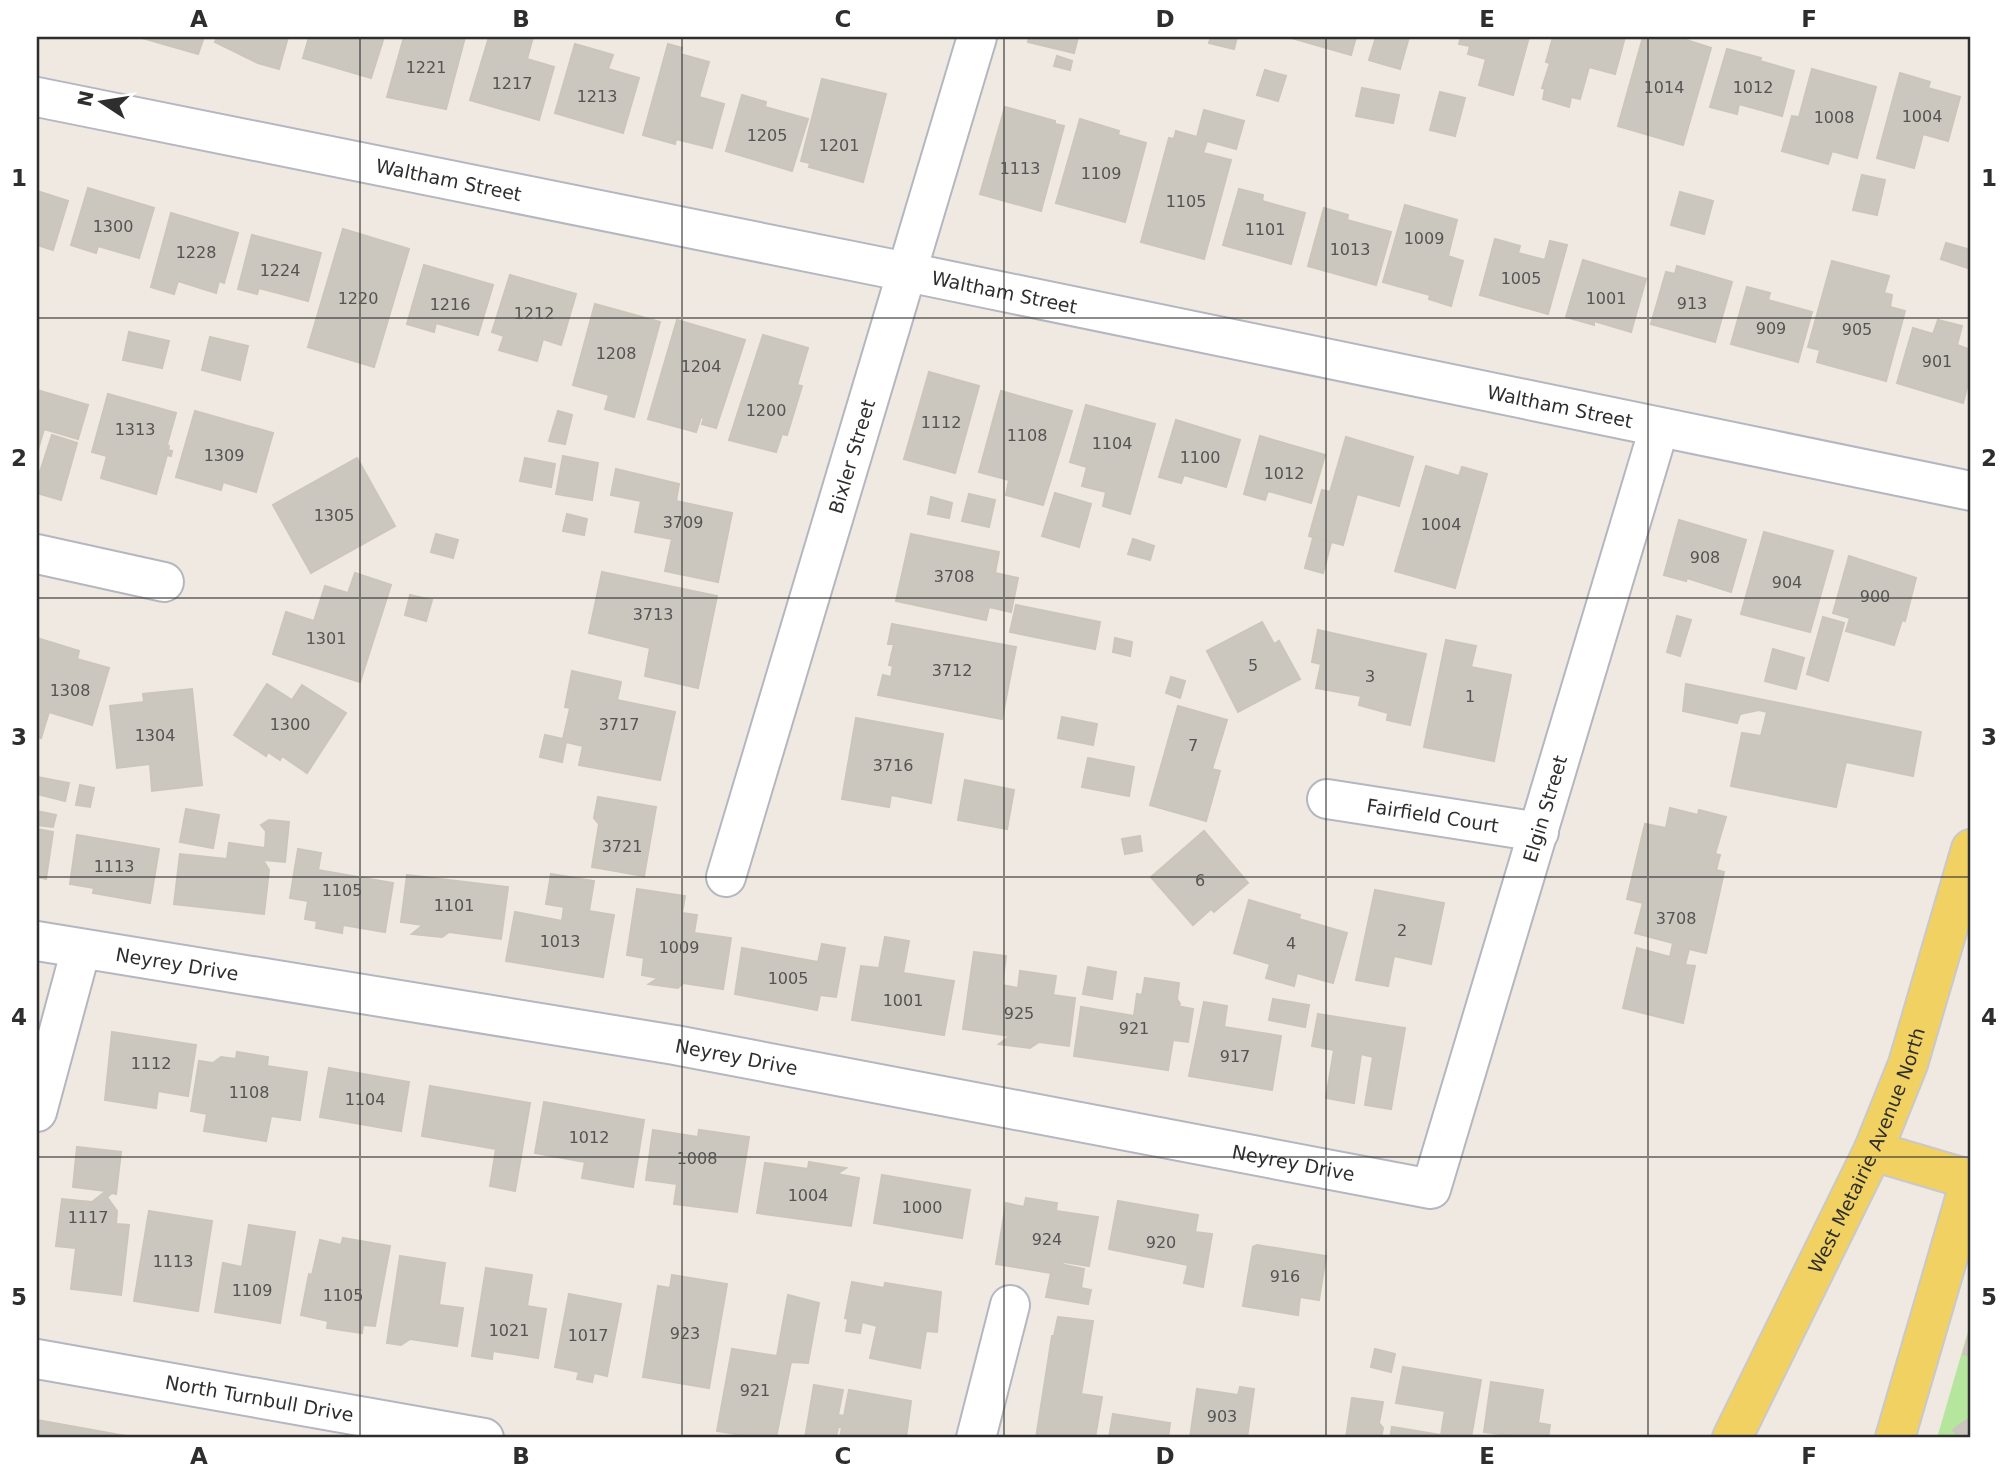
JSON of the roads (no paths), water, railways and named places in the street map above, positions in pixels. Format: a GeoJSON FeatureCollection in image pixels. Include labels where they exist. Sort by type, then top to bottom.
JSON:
{"type":"FeatureCollection","features":[{"type":"Feature","properties":{"kind":"main road","name":"West Metairie Avenue North"},"geometry":{"type":"LineString","coordinates":[[1732,1438],[1873,1151],[1908,1064],[1971,849]]}},
{"type":"Feature","properties":{"kind":"main road"},"geometry":{"type":"LineString","coordinates":[[1873,1151],[1971,1179],[1895,1438]]}},
{"type":"Feature","properties":{"kind":"street","name":"Bixler Street"},"geometry":{"type":"LineString","coordinates":[[726,877],[977,37]]}},
{"type":"Feature","properties":{"kind":"street","name":"Waltham Street"},"geometry":{"type":"LineString","coordinates":[[37,97],[907,272],[1971,491]]}},
{"type":"Feature","properties":{"kind":"street","name":"Elgin Street"},"geometry":{"type":"LineString","coordinates":[[1431,1189],[1659,428]]}},
{"type":"Feature","properties":{"kind":"street"},"geometry":{"type":"LineString","coordinates":[[37,554],[164,582]]}},
{"type":"Feature","properties":{"kind":"street","name":"Fairfield Court"},"geometry":{"type":"LineString","coordinates":[[1326,799],[1539,832]]}},
{"type":"Feature","properties":{"kind":"street","name":"Neyrey Drive"},"geometry":{"type":"LineString","coordinates":[[37,942],[675,1045],[1431,1189]]}},
{"type":"Feature","properties":{"kind":"street"},"geometry":{"type":"LineString","coordinates":[[37,1112],[81,949]]}},
{"type":"Feature","properties":{"kind":"street"},"geometry":{"type":"LineString","coordinates":[[976,1438],[1010,1305]]}},
{"type":"Feature","properties":{"kind":"street","name":"North Turnbull Drive"},"geometry":{"type":"LineString","coordinates":[[37,1359],[484,1438]]}}]}
